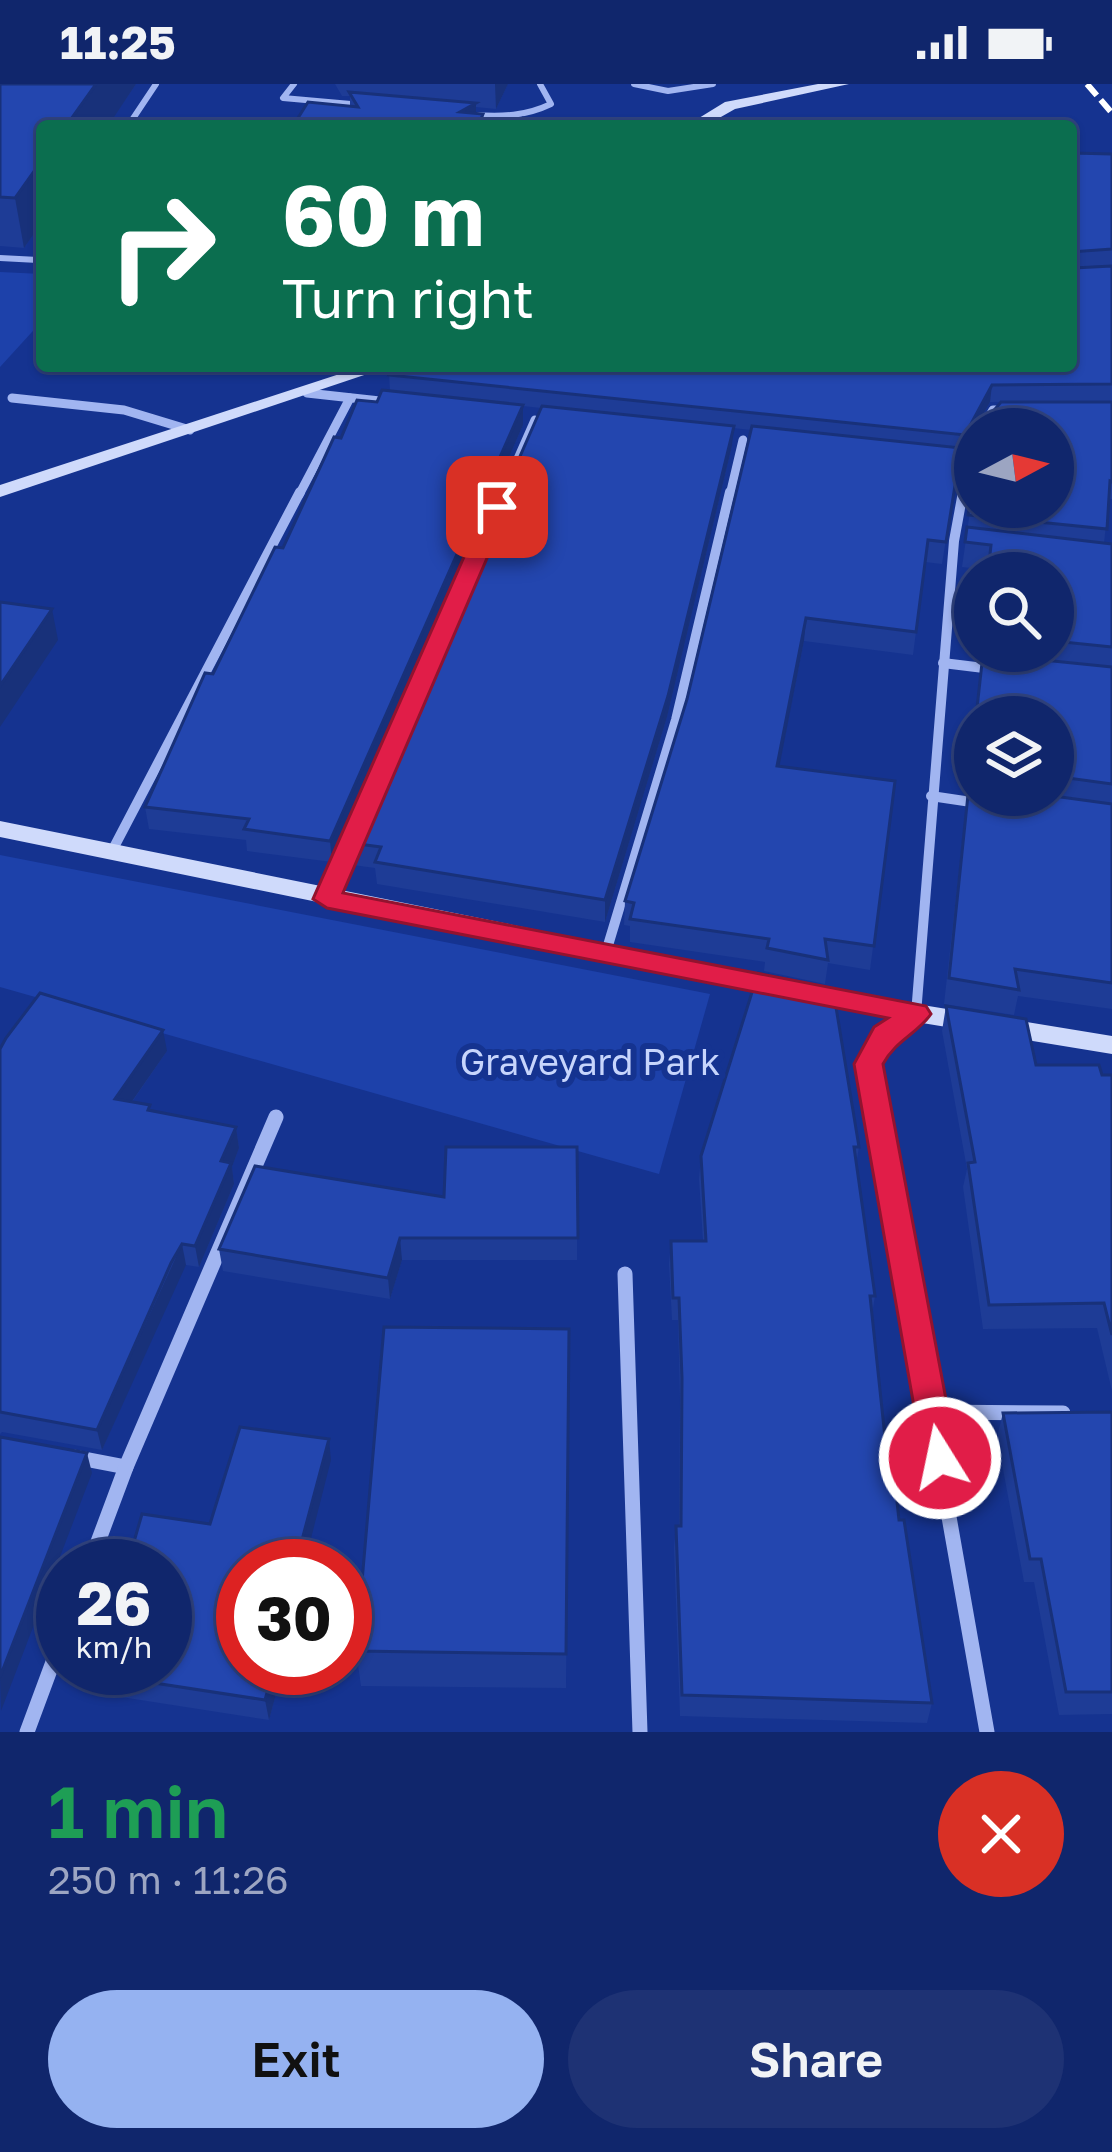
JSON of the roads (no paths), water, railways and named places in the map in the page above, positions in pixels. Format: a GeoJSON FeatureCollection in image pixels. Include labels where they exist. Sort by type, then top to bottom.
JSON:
{"type":"FeatureCollection","features":[{"type":"Feature","properties":{"kind":"street"},"geometry":{"type":"LineString","coordinates":[[704,120],[730,105],[842,84]]}},
{"type":"Feature","properties":{"kind":"street"},"geometry":{"type":"LineString","coordinates":[[0,491],[365,372]]}},
{"type":"Feature","properties":{"kind":"street"},"geometry":{"type":"LineString","coordinates":[[307,393],[396,403]]}},
{"type":"Feature","properties":{"kind":"street"},"geometry":{"type":"LineString","coordinates":[[12,398],[124,410],[191,430]]}},
{"type":"Feature","properties":{"kind":"street"},"geometry":{"type":"LineString","coordinates":[[112,851],[350,398]]}},
{"type":"Feature","properties":{"kind":"street"},"geometry":{"type":"LineString","coordinates":[[512,417],[559,422]]}},
{"type":"Feature","properties":{"kind":"street"},"geometry":{"type":"LineString","coordinates":[[441,638],[536,420]]}},
{"type":"Feature","properties":{"kind":"street"},"geometry":{"type":"LineString","coordinates":[[720,438],[765,442]]}},
{"type":"Feature","properties":{"kind":"street"},"geometry":{"type":"LineString","coordinates":[[606,952],[676,720],[743,440]]}},
{"type":"Feature","properties":{"kind":"street"},"geometry":{"type":"LineString","coordinates":[[945,460],[954,461]]}},
{"type":"Feature","properties":{"kind":"street"},"geometry":{"type":"LineString","coordinates":[[916,1014],[956,528]]}},
{"type":"Feature","properties":{"kind":"street"},"geometry":{"type":"LineString","coordinates":[[954,541],[977,543]]}},
{"type":"Feature","properties":{"kind":"street"},"geometry":{"type":"LineString","coordinates":[[943,663],[954,664]]}},
{"type":"Feature","properties":{"kind":"street"},"geometry":{"type":"LineString","coordinates":[[932,796],[954,799]]}},
{"type":"Feature","properties":{"kind":"street"},"geometry":{"type":"LineString","coordinates":[[327,899],[365,812]]}},
{"type":"Feature","properties":{"kind":"street"},"geometry":{"type":"LineString","coordinates":[[0,829],[327,899],[916,1014],[1112,1045]]}},
{"type":"Feature","properties":{"kind":"street"},"geometry":{"type":"LineString","coordinates":[[916,1014],[884,1035],[869,1064],[987,1732]]}},
{"type":"Feature","properties":{"kind":"street"},"geometry":{"type":"LineString","coordinates":[[99,1539],[276,1117]]}},
{"type":"Feature","properties":{"kind":"street"},"geometry":{"type":"LineString","coordinates":[[626,1274],[640,1732]]}},
{"type":"Feature","properties":{"kind":"street"},"geometry":{"type":"LineString","coordinates":[[932,1412],[1090,1412]]}},
{"type":"Feature","properties":{"kind":"street"},"geometry":{"type":"LineString","coordinates":[[63,1456],[126,1467]]}},
{"type":"Feature","properties":{"kind":"street"},"geometry":{"type":"LineString","coordinates":[[27,1732],[41,1695]]}},
{"type":"Feature","properties":{"kind":"lane"},"geometry":{"type":"LineString","coordinates":[[132,120],[156,84]]}},
{"type":"Feature","properties":{"kind":"lane"},"geometry":{"type":"LineString","coordinates":[[294,84],[284,98],[370,106]]}},
{"type":"Feature","properties":{"kind":"lane"},"geometry":{"type":"LineString","coordinates":[[456,113],[499,117],[536,112],[550,104],[540,84]]}},
{"type":"Feature","properties":{"kind":"lane"},"geometry":{"type":"LineString","coordinates":[[634,84],[668,91],[713,84]]}},
{"type":"Feature","properties":{"kind":"lane"},"geometry":{"type":"LineString","coordinates":[[0,258],[36,260]]}},
{"type":"Feature","properties":{"kind":"railway"},"geometry":{"type":"LineString","coordinates":[[1087,84],[1112,113]]}},
{"type":"Feature","properties":{"kind":"park label","name":"Graveyard Park"},"geometry":{"type":"Point","coordinates":[590,1062]}}]}
